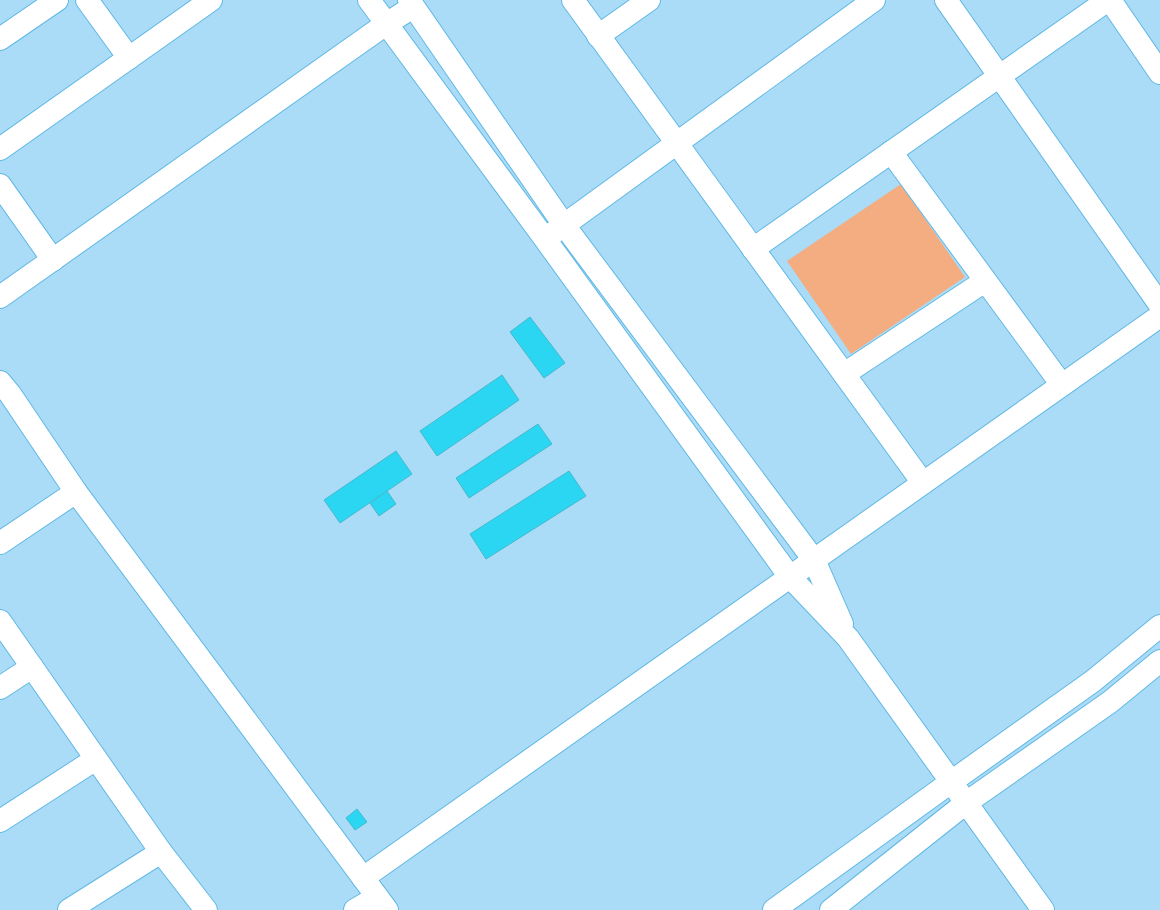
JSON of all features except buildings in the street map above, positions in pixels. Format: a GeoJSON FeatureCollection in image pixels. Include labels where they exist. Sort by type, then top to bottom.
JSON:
{"type":"FeatureCollection","features":[{"type":"Feature","properties":{"kind":"main road"},"geometry":{"type":"LineString","coordinates":[[0,39],[57,0]]}},
{"type":"Feature","properties":{"kind":"main road"},"geometry":{"type":"LineString","coordinates":[[87,0],[129,58]]}},
{"type":"Feature","properties":{"kind":"main road"},"geometry":{"type":"LineString","coordinates":[[0,148],[211,0]]}},
{"type":"Feature","properties":{"kind":"main road"},"geometry":{"type":"LineString","coordinates":[[369,0],[545,239],[790,577],[848,638],[1043,910]]}},
{"type":"Feature","properties":{"kind":"main road"},"geometry":{"type":"LineString","coordinates":[[573,0],[923,483]]}},
{"type":"Feature","properties":{"kind":"main road"},"geometry":{"type":"LineString","coordinates":[[598,36],[649,0]]}},
{"type":"Feature","properties":{"kind":"main road"},"geometry":{"type":"LineString","coordinates":[[545,239],[874,0]]}},
{"type":"Feature","properties":{"kind":"main road"},"geometry":{"type":"LineString","coordinates":[[946,0],[1160,305]]}},
{"type":"Feature","properties":{"kind":"main road"},"geometry":{"type":"LineString","coordinates":[[753,249],[1109,0],[1160,73]]}},
{"type":"Feature","properties":{"kind":"main road"},"geometry":{"type":"LineString","coordinates":[[0,297],[386,24],[411,3],[564,225],[814,560],[848,638]]}},
{"type":"Feature","properties":{"kind":"main road"},"geometry":{"type":"LineString","coordinates":[[891,152],[1062,385]]}},
{"type":"Feature","properties":{"kind":"main road"},"geometry":{"type":"LineString","coordinates":[[0,185],[53,260]]}},
{"type":"Feature","properties":{"kind":"main road"},"geometry":{"type":"LineString","coordinates":[[844,374],[985,281]]}},
{"type":"Feature","properties":{"kind":"main road"},"geometry":{"type":"LineString","coordinates":[[363,878],[1160,316]]}},
{"type":"Feature","properties":{"kind":"main road"},"geometry":{"type":"LineString","coordinates":[[3,392],[382,904],[355,910]]}},
{"type":"Feature","properties":{"kind":"main road"},"geometry":{"type":"LineString","coordinates":[[0,543],[76,492]]}},
{"type":"Feature","properties":{"kind":"main road"},"geometry":{"type":"LineString","coordinates":[[0,621],[161,852],[206,910]]}},
{"type":"Feature","properties":{"kind":"main road"},"geometry":{"type":"LineString","coordinates":[[774,910],[1093,681],[1160,626]]}},
{"type":"Feature","properties":{"kind":"main road"},"geometry":{"type":"LineString","coordinates":[[831,910],[966,803],[1110,702],[1160,661]]}},
{"type":"Feature","properties":{"kind":"main road"},"geometry":{"type":"LineString","coordinates":[[0,688],[32,667]]}},
{"type":"Feature","properties":{"kind":"main road"},"geometry":{"type":"LineString","coordinates":[[0,821],[96,759]]}},
{"type":"Feature","properties":{"kind":"main road"},"geometry":{"type":"LineString","coordinates":[[69,910],[161,852]]}},
{"type":"Feature","properties":{"kind":"shaded area"},"geometry":{"type":"Polygon","coordinates":[[[901,184],[965,277],[851,354],[787,261],[901,184]]]}}]}
